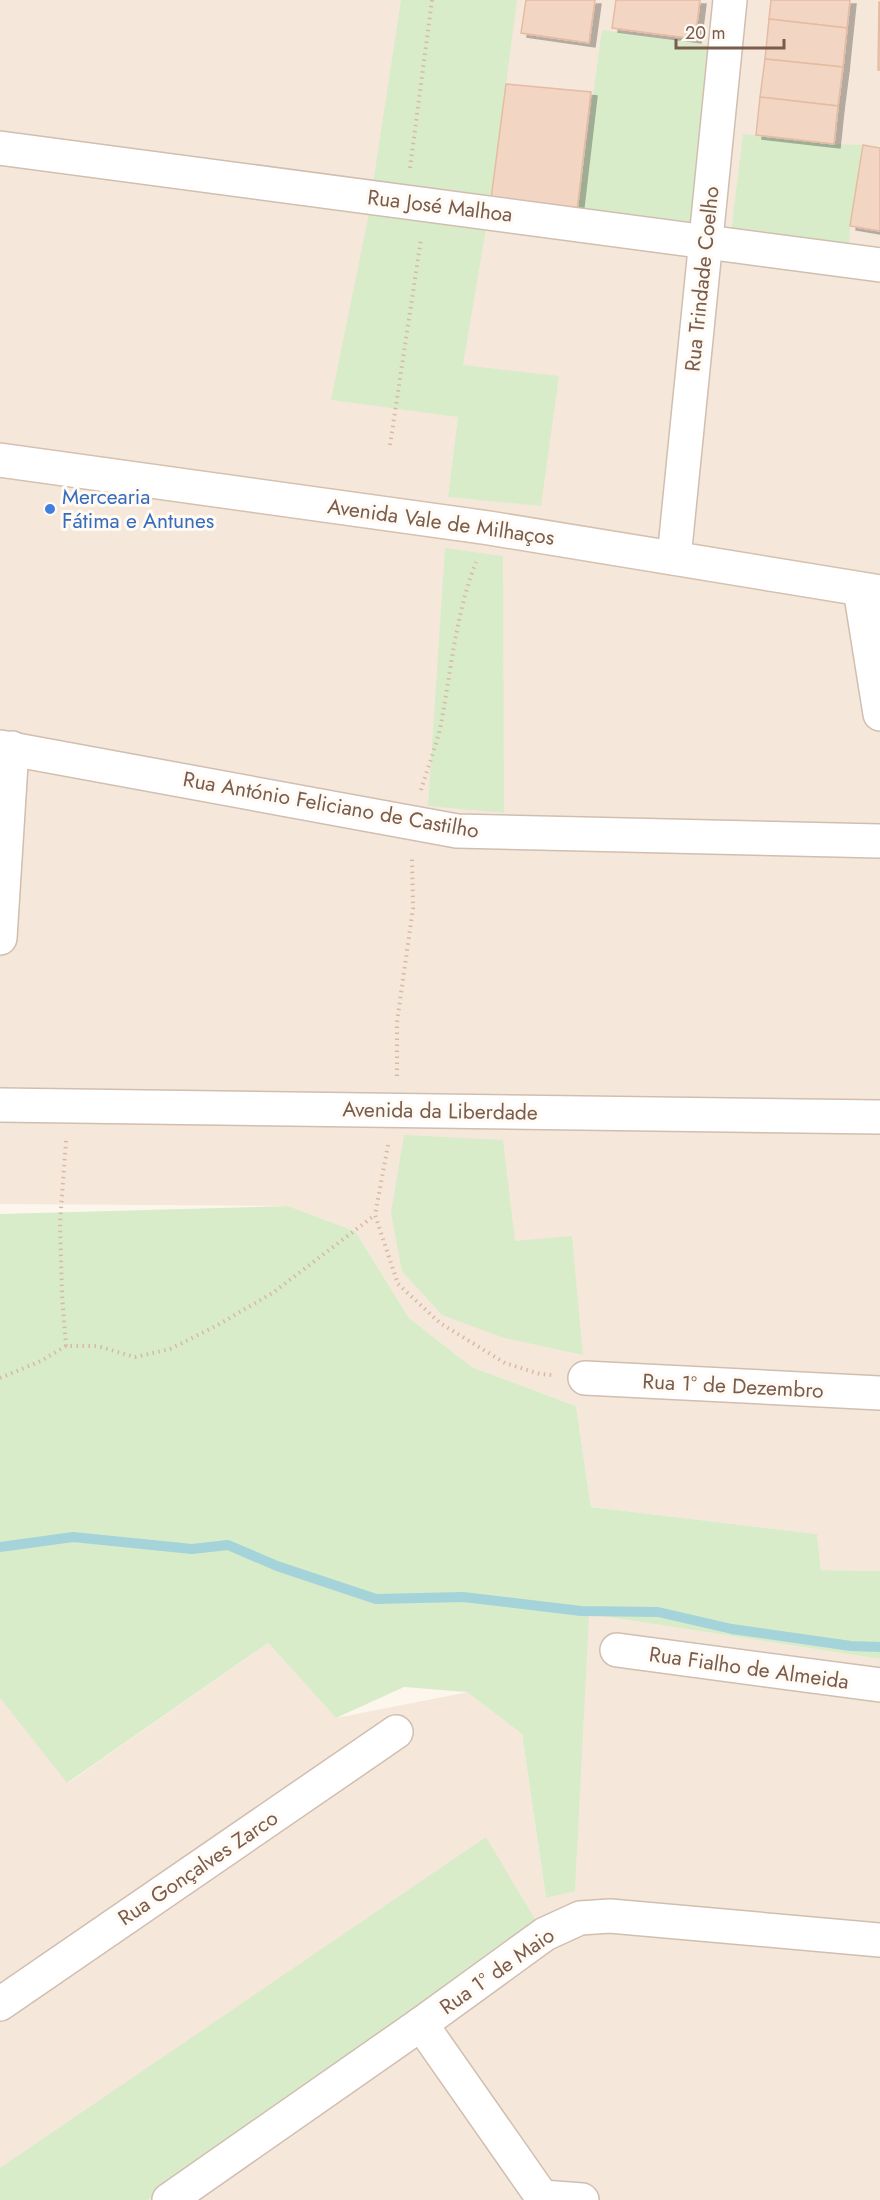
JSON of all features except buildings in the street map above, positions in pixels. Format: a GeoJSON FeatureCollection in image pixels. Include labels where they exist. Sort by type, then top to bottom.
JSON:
{"type":"FeatureCollection","features":[{"type":"Feature","properties":{"kind":"street","name":"Rua Trindade Coelho"},"geometry":{"type":"LineString","coordinates":[[674,558],[730,0]]}},
{"type":"Feature","properties":{"kind":"street","name":"Rua José Malhoa"},"geometry":{"type":"LineString","coordinates":[[0,148],[880,265]]}},
{"type":"Feature","properties":{"kind":"street","name":"Avenida Vale de Milhaços"},"geometry":{"type":"LineString","coordinates":[[0,460],[489,528],[870,591]]}},
{"type":"Feature","properties":{"kind":"street"},"geometry":{"type":"LineString","coordinates":[[870,591],[880,714]]}},
{"type":"Feature","properties":{"kind":"street"},"geometry":{"type":"LineString","coordinates":[[0,938],[6,747]]}},
{"type":"Feature","properties":{"kind":"street","name":"Rua António Feliciano de Castilho"},"geometry":{"type":"LineString","coordinates":[[6,747],[457,831],[880,841]]}},
{"type":"Feature","properties":{"kind":"street","name":"Avenida da Liberdade"},"geometry":{"type":"LineString","coordinates":[[0,1105],[880,1117]]}},
{"type":"Feature","properties":{"kind":"street","name":"Rua 1º de Dezembro"},"geometry":{"type":"LineString","coordinates":[[585,1378],[880,1394]]}},
{"type":"Feature","properties":{"kind":"street","name":"Rua Fialho de Almeida"},"geometry":{"type":"LineString","coordinates":[[617,1650],[880,1685]]}},
{"type":"Feature","properties":{"kind":"street","name":"Rua Gonçalves Zarco"},"geometry":{"type":"LineString","coordinates":[[0,2004],[396,1732]]}},
{"type":"Feature","properties":{"kind":"street","name":"Rua 1º de Maio"},"geometry":{"type":"LineString","coordinates":[[169,2200],[421,2024],[545,1934],[580,1918],[610,1916],[880,1940]]}},
{"type":"Feature","properties":{"kind":"street"},"geometry":{"type":"LineString","coordinates":[[421,2024],[542,2197],[582,2200]]}},
{"type":"Feature","properties":{"kind":"path"},"geometry":{"type":"LineString","coordinates":[[390,446],[416,203],[432,0]]}},
{"type":"Feature","properties":{"kind":"path"},"geometry":{"type":"LineString","coordinates":[[66,1346],[60,1223],[69,1106]]}},
{"type":"Feature","properties":{"kind":"path"},"geometry":{"type":"LineString","coordinates":[[397,1110],[382,1170],[375,1215],[398,1284],[440,1323],[505,1363],[540,1374],[585,1378]]}},
{"type":"Feature","properties":{"kind":"path"},"geometry":{"type":"LineString","coordinates":[[0,1378],[41,1361],[66,1346],[97,1346],[135,1357],[170,1349],[216,1326],[274,1292],[375,1215]]}},
{"type":"Feature","properties":{"kind":"shaded area"},"geometry":{"type":"Polygon","coordinates":[[[0,0],[880,0],[880,1571],[821,1570],[817,1534],[591,1507],[576,1406],[472,1367],[409,1318],[355,1231],[288,1206],[0,1204],[0,0]]]}},
{"type":"Feature","properties":{"kind":"shaded area"},"geometry":{"type":"Polygon","coordinates":[[[589,1614],[880,1659],[880,2200],[0,2200],[0,1698],[68,1783],[268,1643],[336,1718],[468,1692],[522,1734],[546,1898],[589,1614]]]}},
{"type":"Feature","properties":{"kind":"green space"},"geometry":{"type":"Polygon","coordinates":[[[401,0],[517,0],[491,199],[463,365],[559,376],[541,506],[448,497],[458,417],[331,400],[367,223],[401,0]]]}},
{"type":"Feature","properties":{"kind":"green space"},"geometry":{"type":"Polygon","coordinates":[[[602,30],[714,46],[689,227],[577,211],[602,30]]]}},
{"type":"Feature","properties":{"kind":"green space"},"geometry":{"type":"Polygon","coordinates":[[[743,134],[863,145],[849,246],[731,233],[743,134]]]}},
{"type":"Feature","properties":{"kind":"green space"},"geometry":{"type":"Polygon","coordinates":[[[445,548],[503,556],[504,813],[428,806],[445,548]]]}},
{"type":"Feature","properties":{"kind":"green space"},"geometry":{"type":"Polygon","coordinates":[[[404,1135],[503,1140],[515,1241],[572,1236],[583,1355],[504,1338],[442,1315],[402,1271],[391,1213],[404,1135]]]}},
{"type":"Feature","properties":{"kind":"green space"},"geometry":{"type":"Polygon","coordinates":[[[288,1206],[355,1231],[409,1318],[472,1367],[576,1406],[591,1507],[817,1534],[821,1570],[880,1571],[880,1659],[589,1614],[575,1891],[546,1898],[522,1734],[467,1692],[404,1687],[336,1718],[268,1643],[67,1783],[0,1698],[0,1214],[288,1206]]]}},
{"type":"Feature","properties":{"kind":"green space"},"geometry":{"type":"Polygon","coordinates":[[[486,1837],[536,1921],[147,2200],[0,2200],[0,2168],[486,1837]]]}},
{"type":"Feature","properties":{"kind":"waterway"},"geometry":{"type":"LineString","coordinates":[[0,1547],[73,1537],[192,1549],[228,1545],[277,1566],[376,1599],[463,1597],[581,1611],[658,1612],[732,1629],[851,1646],[880,1647]]}},
{"type":"Feature","properties":{"kind":"place","name":"Mercearia Fátima e Antunes"},"geometry":{"type":"Point","coordinates":[50,509]}}]}
